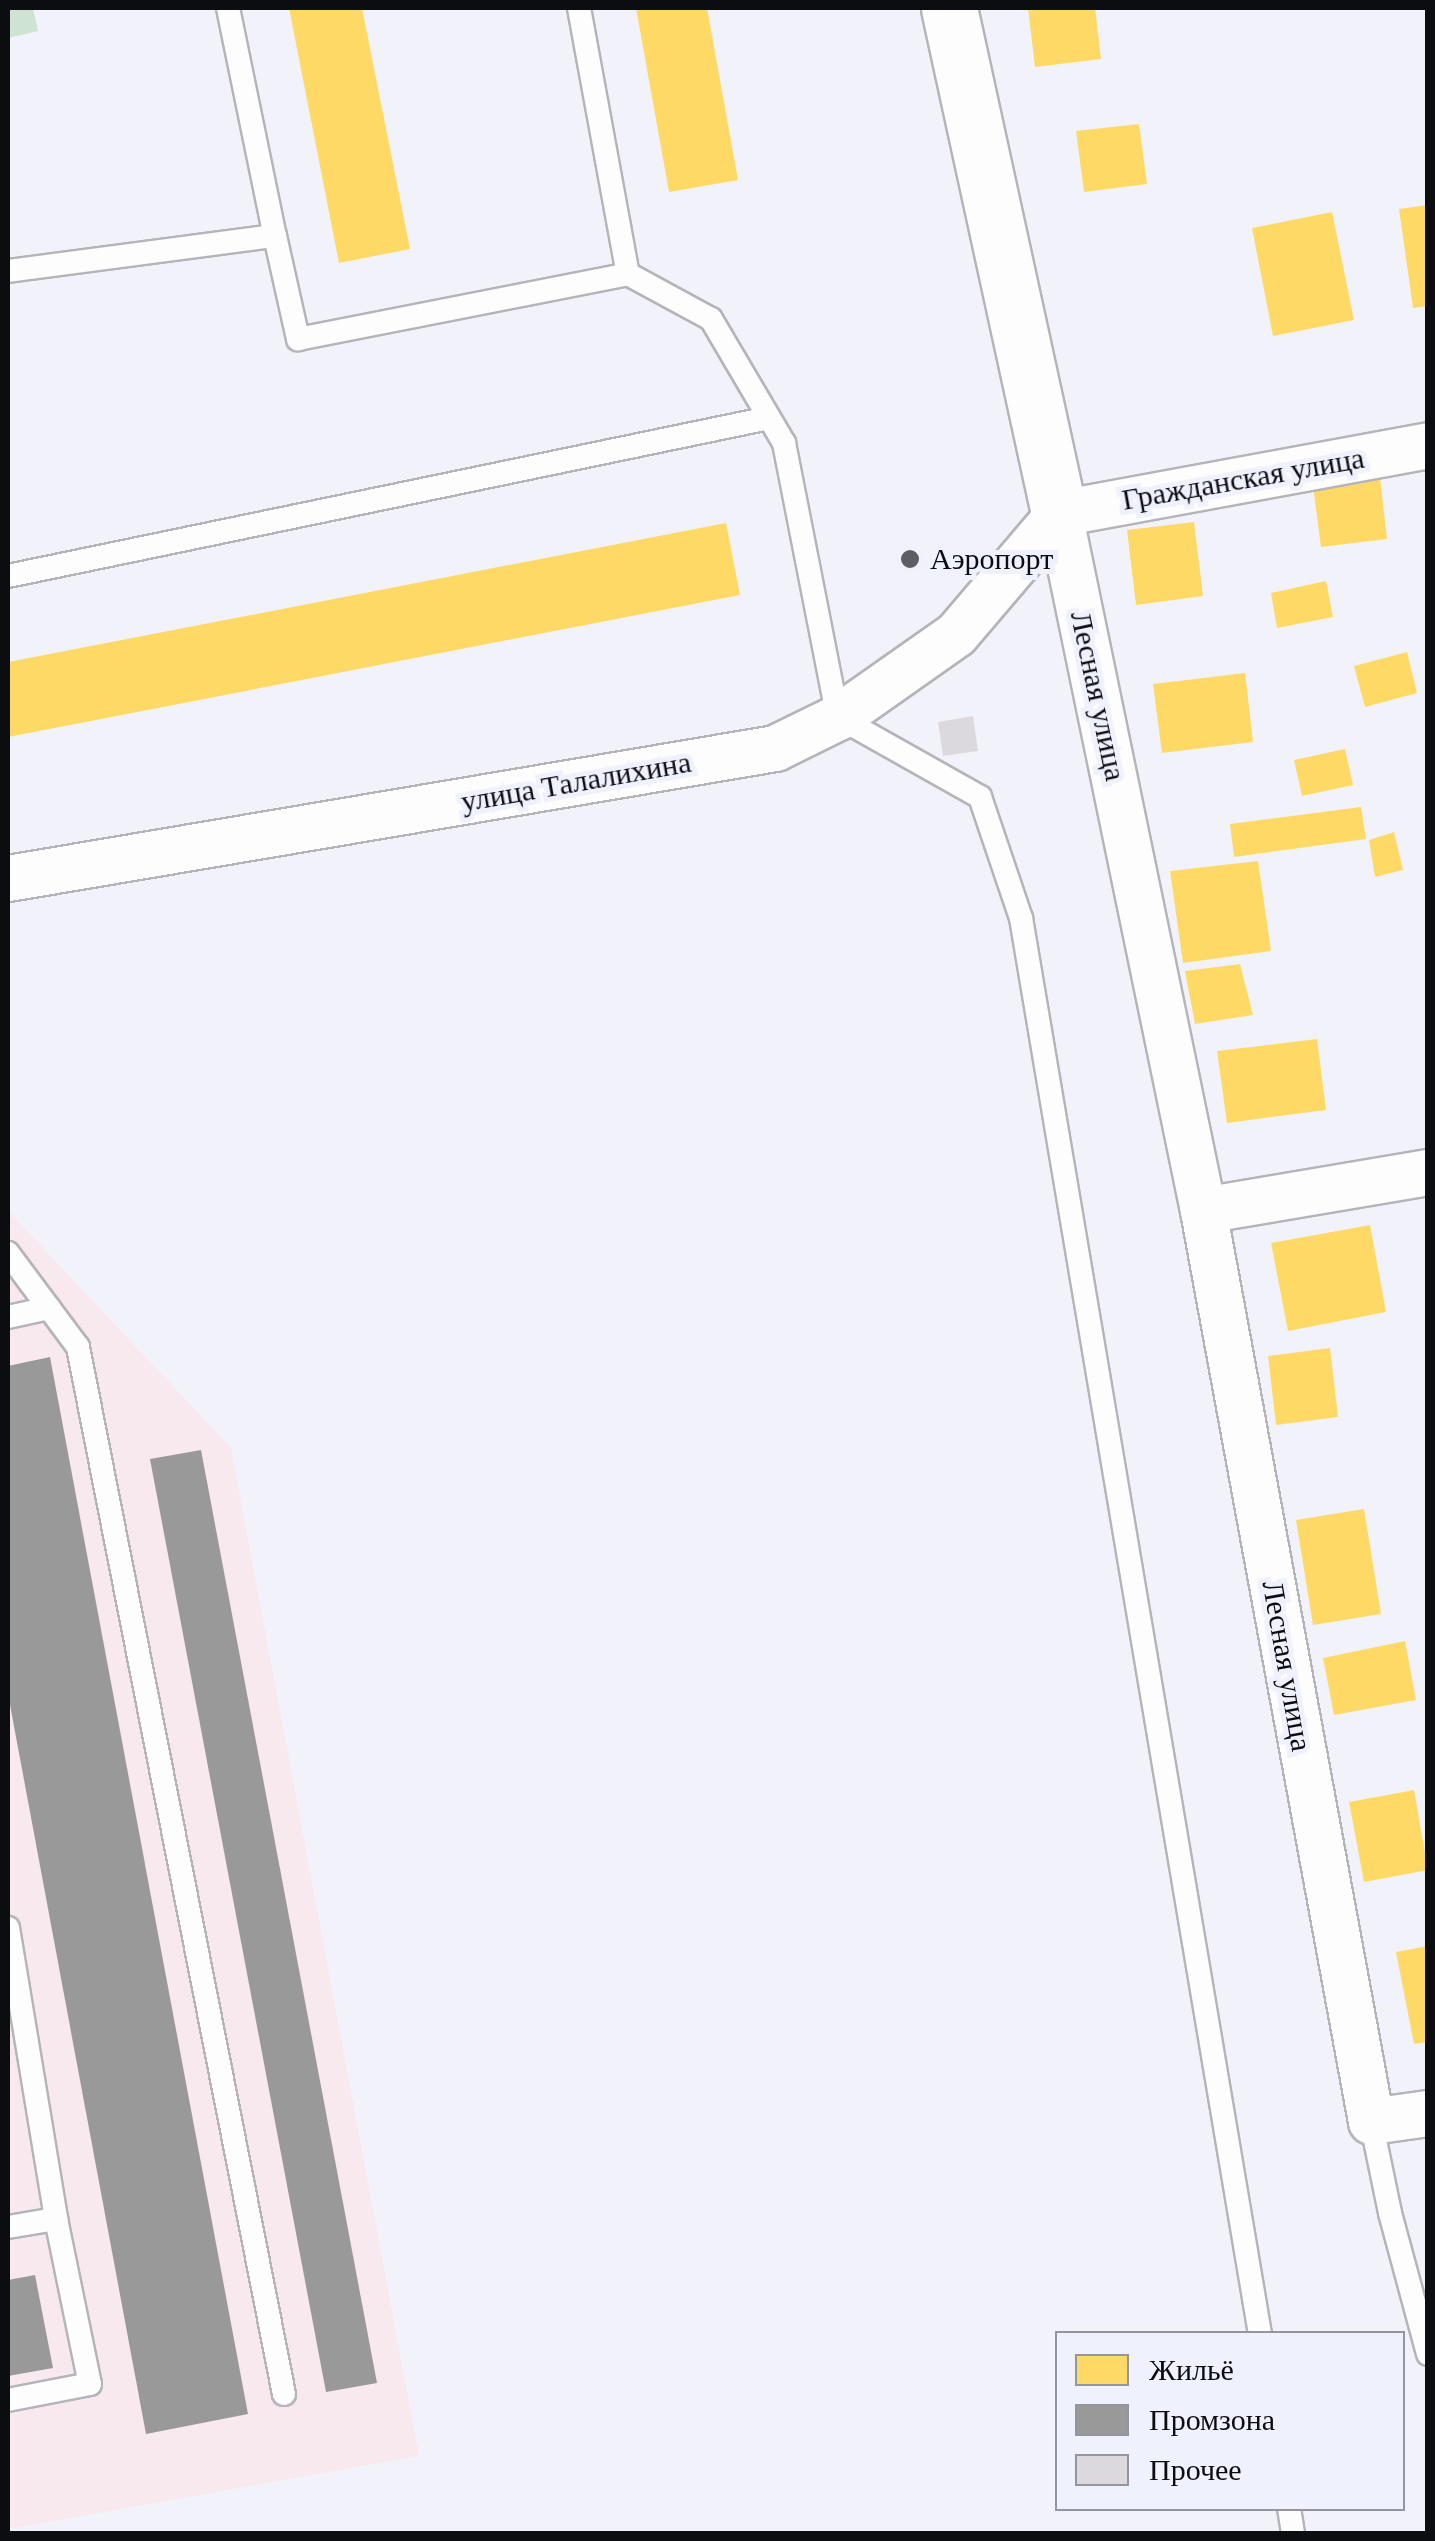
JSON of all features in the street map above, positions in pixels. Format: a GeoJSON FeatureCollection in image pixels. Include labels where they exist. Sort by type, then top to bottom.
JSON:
{"type":"FeatureCollection","features":[{"type":"Feature","properties":{"kind":"street","name":"Лесная улица"},"geometry":{"type":"LineString","coordinates":[[949,8],[1060,513],[1203,1210],[1371,2122]]}},
{"type":"Feature","properties":{"kind":"street","name":"Гражданская улица"},"geometry":{"type":"LineString","coordinates":[[1060,513],[1428,445]]}},
{"type":"Feature","properties":{"kind":"street","name":"улица Талалихина"},"geometry":{"type":"LineString","coordinates":[[8,878],[775,748],[838,717],[956,634],[1060,513]]}},
{"type":"Feature","properties":{"kind":"street"},"geometry":{"type":"LineString","coordinates":[[1203,1210],[1428,1172]]}},
{"type":"Feature","properties":{"kind":"street"},"geometry":{"type":"LineString","coordinates":[[1371,2122],[1428,2113]]}},
{"type":"Feature","properties":{"kind":"lane"},"geometry":{"type":"LineString","coordinates":[[228,8],[298,339],[628,274],[711,319],[784,443],[838,717],[980,798],[1021,918],[1259,2331]]}},
{"type":"Feature","properties":{"kind":"lane"},"geometry":{"type":"LineString","coordinates":[[579,8],[628,274]]}},
{"type":"Feature","properties":{"kind":"lane"},"geometry":{"type":"LineString","coordinates":[[8,271],[275,236]]}},
{"type":"Feature","properties":{"kind":"lane"},"geometry":{"type":"LineString","coordinates":[[8,576],[769,418]]}},
{"type":"Feature","properties":{"kind":"lane"},"geometry":{"type":"LineString","coordinates":[[8,1254],[78,1348],[284,2394]]}},
{"type":"Feature","properties":{"kind":"lane"},"geometry":{"type":"LineString","coordinates":[[8,1317],[48,1308]]}},
{"type":"Feature","properties":{"kind":"lane"},"geometry":{"type":"LineString","coordinates":[[8,1928],[19,2049],[90,2384],[8,2400]]}},
{"type":"Feature","properties":{"kind":"lane"},"geometry":{"type":"LineString","coordinates":[[1371,2122],[1390,2213],[1428,2354]]}},
{"type":"Feature","properties":{"kind":"lane"},"geometry":{"type":"LineString","coordinates":[[8,2227],[56,2219]]}},
{"type":"Feature","properties":{"kind":"shaded area"},"geometry":{"type":"Polygon","coordinates":[[[8,1211],[231,1448],[419,2456],[8,2529],[8,1211]]]}},
{"type":"Feature","properties":{"kind":"green space"},"geometry":{"type":"Polygon","coordinates":[[[8,8],[33,8],[38,31],[8,38],[8,8]]]}},
{"type":"Feature","properties":{"kind":"building: Жильё"},"geometry":{"type":"Polygon","coordinates":[[[289,8],[362,8],[410,249],[339,263],[289,8]]]}},
{"type":"Feature","properties":{"kind":"building: Жильё"},"geometry":{"type":"Polygon","coordinates":[[[636,8],[707,8],[738,180],[669,192],[636,8]]]}},
{"type":"Feature","properties":{"kind":"building: Жильё"},"geometry":{"type":"Polygon","coordinates":[[[1028,8],[1095,8],[1101,59],[1035,67],[1028,8]]]}},
{"type":"Feature","properties":{"kind":"building: Жильё"},"geometry":{"type":"Polygon","coordinates":[[[1139,124],[1147,184],[1084,192],[1076,131],[1139,124]]]}},
{"type":"Feature","properties":{"kind":"building: Жильё"},"geometry":{"type":"Polygon","coordinates":[[[1428,205],[1428,306],[1413,308],[1399,209],[1428,205]]]}},
{"type":"Feature","properties":{"kind":"building: Жильё"},"geometry":{"type":"Polygon","coordinates":[[[1332,212],[1354,320],[1273,336],[1252,228],[1332,212]]]}},
{"type":"Feature","properties":{"kind":"building: Жильё"},"geometry":{"type":"Polygon","coordinates":[[[1380,478],[1387,539],[1321,547],[1313,486],[1380,478]]]}},
{"type":"Feature","properties":{"kind":"building: Жильё"},"geometry":{"type":"Polygon","coordinates":[[[1194,522],[1203,596],[1136,605],[1127,530],[1194,522]]]}},
{"type":"Feature","properties":{"kind":"building: Жильё"},"geometry":{"type":"Polygon","coordinates":[[[726,523],[740,595],[8,737],[8,662],[726,523]]]}},
{"type":"Feature","properties":{"kind":"building: Жильё"},"geometry":{"type":"Polygon","coordinates":[[[1326,581],[1333,617],[1277,628],[1271,593],[1326,581]]]}},
{"type":"Feature","properties":{"kind":"building: Жильё"},"geometry":{"type":"Polygon","coordinates":[[[1407,652],[1417,693],[1365,707],[1354,666],[1407,652]]]}},
{"type":"Feature","properties":{"kind":"building: Жильё"},"geometry":{"type":"Polygon","coordinates":[[[1245,673],[1253,742],[1162,753],[1153,684],[1245,673]]]}},
{"type":"Feature","properties":{"kind":"building: Жильё"},"geometry":{"type":"Polygon","coordinates":[[[1345,749],[1353,785],[1302,796],[1294,760],[1345,749]]]}},
{"type":"Feature","properties":{"kind":"building: Жильё"},"geometry":{"type":"Polygon","coordinates":[[[1361,807],[1366,839],[1234,857],[1230,824],[1361,807]]]}},
{"type":"Feature","properties":{"kind":"building: Жильё"},"geometry":{"type":"Polygon","coordinates":[[[1394,832],[1403,870],[1375,877],[1369,840],[1394,832]]]}},
{"type":"Feature","properties":{"kind":"building: Жильё"},"geometry":{"type":"Polygon","coordinates":[[[1258,861],[1271,951],[1183,963],[1170,871],[1258,861]]]}},
{"type":"Feature","properties":{"kind":"building: Жильё"},"geometry":{"type":"Polygon","coordinates":[[[1240,964],[1253,1015],[1195,1024],[1185,971],[1240,964]]]}},
{"type":"Feature","properties":{"kind":"building: Жильё"},"geometry":{"type":"Polygon","coordinates":[[[1317,1039],[1326,1110],[1227,1123],[1217,1051],[1317,1039]]]}},
{"type":"Feature","properties":{"kind":"building: Жильё"},"geometry":{"type":"Polygon","coordinates":[[[1370,1225],[1386,1312],[1288,1331],[1271,1243],[1370,1225]]]}},
{"type":"Feature","properties":{"kind":"building: Жильё"},"geometry":{"type":"Polygon","coordinates":[[[1330,1348],[1338,1417],[1276,1425],[1268,1356],[1330,1348]]]}},
{"type":"Feature","properties":{"kind":"building: Жильё"},"geometry":{"type":"Polygon","coordinates":[[[1364,1509],[1381,1614],[1313,1625],[1296,1520],[1364,1509]]]}},
{"type":"Feature","properties":{"kind":"building: Жильё"},"geometry":{"type":"Polygon","coordinates":[[[1405,1641],[1416,1700],[1334,1715],[1323,1658],[1405,1641]]]}},
{"type":"Feature","properties":{"kind":"building: Жильё"},"geometry":{"type":"Polygon","coordinates":[[[1414,1790],[1428,1870],[1364,1882],[1349,1802],[1414,1790]]]}},
{"type":"Feature","properties":{"kind":"building: Жильё"},"geometry":{"type":"Polygon","coordinates":[[[1428,1946],[1428,2042],[1414,2044],[1396,1952],[1428,1946]]]}},
{"type":"Feature","properties":{"kind":"building: Промзона"},"geometry":{"type":"Polygon","coordinates":[[[50,1357],[248,2414],[146,2434],[8,1694],[8,1366],[50,1357]]]}},
{"type":"Feature","properties":{"kind":"building: Промзона"},"geometry":{"type":"Polygon","coordinates":[[[201,1450],[377,2383],[326,2392],[150,1459],[201,1450]]]}},
{"type":"Feature","properties":{"kind":"building: Промзона"},"geometry":{"type":"Polygon","coordinates":[[[35,2275],[53,2368],[8,2376],[8,2280],[35,2275]]]}},
{"type":"Feature","properties":{"kind":"building: Прочее"},"geometry":{"type":"Polygon","coordinates":[[[973,716],[978,751],[943,756],[938,722],[973,716]]]}},
{"type":"Feature","properties":{"kind":"place","name":"Аэропорт"},"geometry":{"type":"Point","coordinates":[910,559]}}]}
